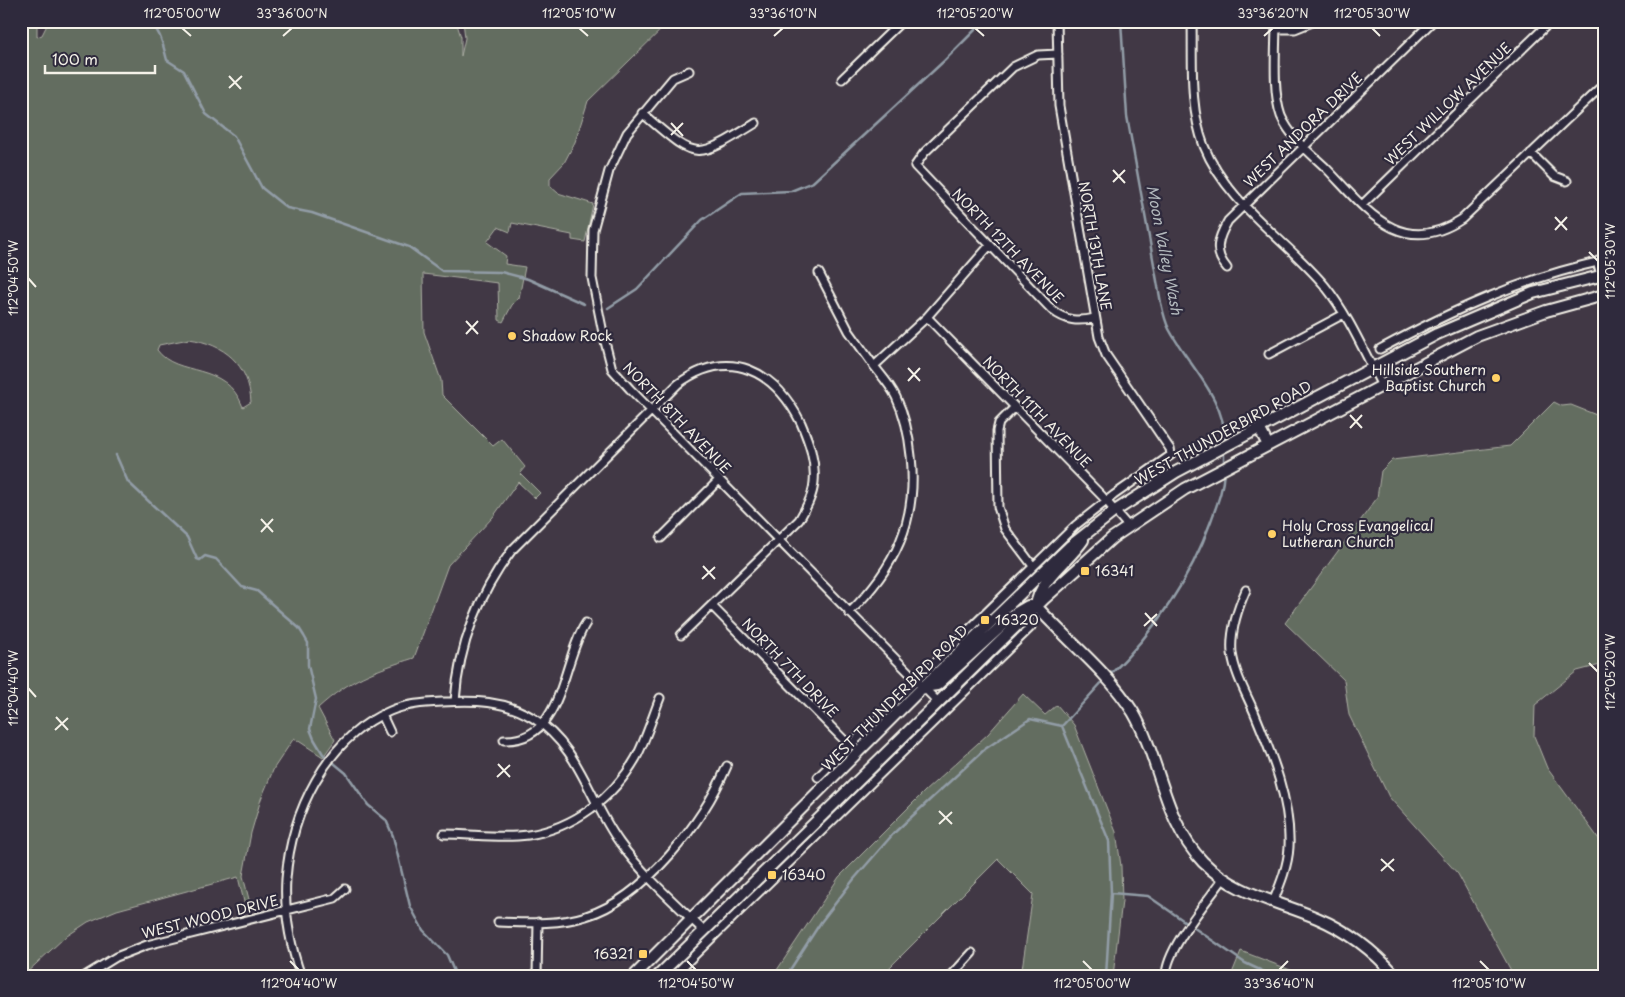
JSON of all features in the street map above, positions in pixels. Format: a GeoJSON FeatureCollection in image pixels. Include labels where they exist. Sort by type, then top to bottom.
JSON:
{"type":"FeatureCollection","features":[{"type":"Feature","properties":{"kind":"main road"},"geometry":{"type":"LineString","coordinates":[[1601,261],[1603,278]]}},
{"type":"Feature","properties":{"kind":"main road","name":"WEST THUNDERBIRD ROAD"},"geometry":{"type":"LineString","coordinates":[[634,976],[719,892],[920,684],[1069,547],[1116,510],[1176,472],[1215,451],[1407,350],[1499,306],[1566,283],[1603,278]]}},
{"type":"Feature","properties":{"kind":"main road"},"geometry":{"type":"LineString","coordinates":[[658,976],[936,701],[1090,556],[1128,526],[1185,488],[1444,352],[1506,324],[1575,302],[1604,295]]}},
{"type":"Feature","properties":{"kind":"main road"},"geometry":{"type":"LineString","coordinates":[[1259,428],[1268,446]]}},
{"type":"Feature","properties":{"kind":"main road"},"geometry":{"type":"LineString","coordinates":[[1036,606],[1039,592],[1073,555],[1089,531]]}},
{"type":"Feature","properties":{"kind":"main road"},"geometry":{"type":"LineString","coordinates":[[920,684],[937,685],[1016,613],[1028,606],[1036,606],[1119,693],[1133,712],[1153,755],[1181,831],[1198,855],[1223,879],[1249,894],[1317,918],[1340,930],[1381,960],[1396,976]]}},
{"type":"Feature","properties":{"kind":"main road"},"geometry":{"type":"LineString","coordinates":[[719,892],[731,904]]}},
{"type":"Feature","properties":{"kind":"street"},"geometry":{"type":"LineString","coordinates":[[842,79],[902,21]]}},
{"type":"Feature","properties":{"kind":"street","name":"NORTH 13TH LANE"},"geometry":{"type":"LineString","coordinates":[[1057,21],[1059,106],[1095,318],[1106,355],[1170,449],[1171,455]]}},
{"type":"Feature","properties":{"kind":"street"},"geometry":{"type":"LineString","coordinates":[[1192,21],[1194,98],[1198,124],[1212,162],[1221,178],[1319,280],[1344,314],[1382,386]]}},
{"type":"Feature","properties":{"kind":"street"},"geometry":{"type":"LineString","coordinates":[[1276,21],[1278,107],[1287,126],[1304,146],[1378,221],[1396,230],[1431,232],[1453,225],[1462,219],[1604,84]]}},
{"type":"Feature","properties":{"kind":"street"},"geometry":{"type":"LineString","coordinates":[[1276,30],[1295,30],[1316,21]]}},
{"type":"Feature","properties":{"kind":"street","name":"WEST ANDORA DRIVE"},"geometry":{"type":"LineString","coordinates":[[1227,268],[1220,260],[1217,247],[1228,221],[1433,21]]}},
{"type":"Feature","properties":{"kind":"street","name":"WEST WILLOW AVENUE"},"geometry":{"type":"LineString","coordinates":[[1362,205],[1551,21]]}},
{"type":"Feature","properties":{"kind":"street","name":"NORTH 12TH AVENUE"},"geometry":{"type":"LineString","coordinates":[[1058,54],[1038,55],[1013,67],[924,153],[915,166],[1060,316],[1080,321],[1095,318]]}},
{"type":"Feature","properties":{"kind":"street","name":"NORTH 8TH AVENUE"},"geometry":{"type":"LineString","coordinates":[[688,71],[673,78],[627,133],[609,171],[593,230],[591,254],[594,291],[612,369],[936,701]]}},
{"type":"Feature","properties":{"kind":"street"},"geometry":{"type":"LineString","coordinates":[[642,113],[686,149],[696,151],[707,151],[717,147],[756,123]]}},
{"type":"Feature","properties":{"kind":"street"},"geometry":{"type":"LineString","coordinates":[[1531,153],[1554,176],[1567,181]]}},
{"type":"Feature","properties":{"kind":"street"},"geometry":{"type":"LineString","coordinates":[[874,366],[927,317],[990,245]]}},
{"type":"Feature","properties":{"kind":"street"},"geometry":{"type":"LineString","coordinates":[[1380,349],[1498,292],[1601,261]]}},
{"type":"Feature","properties":{"kind":"street"},"geometry":{"type":"LineString","coordinates":[[819,273],[849,331],[895,395],[907,426],[913,471],[909,515],[901,541],[893,558],[870,592],[849,613]]}},
{"type":"Feature","properties":{"kind":"street"},"geometry":{"type":"LineString","coordinates":[[1268,354],[1344,314]]}},
{"type":"Feature","properties":{"kind":"street","name":"NORTH 11TH AVENUE"},"geometry":{"type":"LineString","coordinates":[[927,317],[1116,510],[1128,526]]}},
{"type":"Feature","properties":{"kind":"street"},"geometry":{"type":"LineString","coordinates":[[1401,338],[1407,350]]}},
{"type":"Feature","properties":{"kind":"street"},"geometry":{"type":"LineString","coordinates":[[455,701],[459,668],[467,634],[482,596],[495,574],[526,534],[650,410],[690,375],[719,365],[732,365],[749,369],[764,376],[790,403],[809,440],[814,462],[814,482],[809,503],[798,520],[682,635]]}},
{"type":"Feature","properties":{"kind":"street"},"geometry":{"type":"LineString","coordinates":[[1015,407],[999,423],[997,430],[998,507],[1004,529],[1033,566]]}},
{"type":"Feature","properties":{"kind":"street","name":"WEST THUNDERBIRD ROAD"},"geometry":{"type":"LineString","coordinates":[[818,777],[920,684],[1033,566],[1106,500],[1171,455]]}},
{"type":"Feature","properties":{"kind":"street"},"geometry":{"type":"LineString","coordinates":[[661,538],[719,480]]}},
{"type":"Feature","properties":{"kind":"street"},"geometry":{"type":"LineString","coordinates":[[1246,590],[1235,619],[1232,653],[1240,681],[1268,748],[1288,819],[1289,848],[1284,874],[1273,902]]}},
{"type":"Feature","properties":{"kind":"street","name":"NORTH 7TH DRIVE"},"geometry":{"type":"LineString","coordinates":[[712,606],[850,746]]}},
{"type":"Feature","properties":{"kind":"street"},"geometry":{"type":"LineString","coordinates":[[504,740],[523,739],[542,724],[555,706],[577,636],[586,623]]}},
{"type":"Feature","properties":{"kind":"street"},"geometry":{"type":"LineString","coordinates":[[673,976],[1031,627]]}},
{"type":"Feature","properties":{"kind":"street"},"geometry":{"type":"LineString","coordinates":[[994,647],[1002,655]]}},
{"type":"Feature","properties":{"kind":"street"},"geometry":{"type":"LineString","coordinates":[[444,834],[527,835],[569,823],[598,804],[612,790],[635,759],[660,698]]}},
{"type":"Feature","properties":{"kind":"street"},"geometry":{"type":"LineString","coordinates":[[300,976],[292,948],[287,911],[286,880],[291,848],[308,796],[330,759],[361,726],[382,715],[409,705],[455,701],[494,703],[519,711],[542,724],[568,750],[619,842],[648,876],[704,930]]}},
{"type":"Feature","properties":{"kind":"street"},"geometry":{"type":"LineString","coordinates":[[382,715],[390,732]]}},
{"type":"Feature","properties":{"kind":"street"},"geometry":{"type":"LineString","coordinates":[[498,922],[565,921],[599,911],[623,898],[648,876],[693,828],[707,806],[727,766]]}},
{"type":"Feature","properties":{"kind":"street"},"geometry":{"type":"LineString","coordinates":[[1166,976],[1166,967],[1173,951],[1223,879]]}},
{"type":"Feature","properties":{"kind":"street","name":"WEST WOOD DRIVE"},"geometry":{"type":"LineString","coordinates":[[85,976],[116,956],[147,945],[335,898],[345,889]]}},
{"type":"Feature","properties":{"kind":"street"},"geometry":{"type":"LineString","coordinates":[[731,904],[739,912]]}},
{"type":"Feature","properties":{"kind":"street"},"geometry":{"type":"LineString","coordinates":[[537,976],[538,922]]}},
{"type":"Feature","properties":{"kind":"street"},"geometry":{"type":"LineString","coordinates":[[951,976],[972,953]]}},
{"type":"Feature","properties":{"kind":"green space"},"geometry":{"type":"Polygon","coordinates":[[[21,21],[37,21],[37,37],[42,35],[49,21],[456,21],[461,37],[461,56],[465,38],[463,21],[670,21],[588,101],[575,142],[564,163],[550,178],[550,186],[558,193],[593,204],[585,242],[572,240],[572,235],[512,223],[510,232],[498,227],[487,242],[506,256],[505,264],[525,267],[519,298],[512,305],[503,322],[499,320],[498,283],[423,274],[424,332],[441,380],[442,395],[493,446],[502,439],[525,467],[520,473],[540,493],[535,498],[518,482],[493,517],[448,565],[414,658],[363,677],[341,690],[318,708],[335,740],[323,757],[294,738],[274,768],[261,799],[251,833],[243,876],[251,907],[246,910],[238,877],[117,910],[88,922],[64,938],[21,976],[21,21]],[[189,339],[159,345],[157,350],[166,359],[176,364],[201,371],[225,382],[235,392],[243,407],[251,402],[249,389],[240,367],[223,351],[189,339]]]}},
{"type":"Feature","properties":{"kind":"green space"},"geometry":{"type":"Polygon","coordinates":[[[1554,402],[1562,406],[1571,405],[1604,418],[1604,664],[1577,671],[1535,705],[1534,736],[1547,768],[1604,846],[1604,976],[1514,976],[1458,874],[1389,797],[1349,715],[1344,680],[1285,623],[1377,498],[1381,471],[1392,460],[1510,446],[1554,402]]]}},
{"type":"Feature","properties":{"kind":"green space"},"geometry":{"type":"Polygon","coordinates":[[[1023,694],[1045,715],[1057,705],[1074,725],[1116,832],[1121,866],[1122,901],[1113,976],[1021,976],[1033,894],[998,859],[881,976],[773,976],[839,877],[925,791],[988,734],[1023,694]]]}},
{"type":"Feature","properties":{"kind":"green space"},"geometry":{"type":"Polygon","coordinates":[[[1241,951],[1306,976],[1231,976],[1241,951]]]}},
{"type":"Feature","properties":{"kind":"waterway"},"geometry":{"type":"LineString","coordinates":[[147,21],[152,24],[158,33],[167,60],[184,71],[206,114],[234,136],[262,188],[287,208],[312,213],[409,247],[442,271],[501,272],[528,279],[584,304]]}},
{"type":"Feature","properties":{"kind":"waterway"},"geometry":{"type":"LineString","coordinates":[[608,308],[637,289],[702,220],[742,193],[791,191],[813,182],[944,61],[984,21]]}},
{"type":"Feature","properties":{"kind":"waterway","name":"Moon Valley Wash"},"geometry":{"type":"LineString","coordinates":[[1121,21],[1127,116],[1163,313],[1177,342],[1213,397],[1224,426],[1225,442]]}},
{"type":"Feature","properties":{"kind":"waterway","name":"Moon Valley Wash"},"geometry":{"type":"LineString","coordinates":[[1224,450],[1224,464]]}},
{"type":"Feature","properties":{"kind":"waterway"},"geometry":{"type":"LineString","coordinates":[[116,455],[128,482],[187,537],[197,559],[200,560],[205,556],[216,559],[242,587],[257,591],[299,628],[308,643],[308,665],[316,699],[310,729],[314,739],[323,754],[346,773],[368,805],[386,820],[393,836],[410,906],[423,930],[447,955],[456,976]]}},
{"type":"Feature","properties":{"kind":"waterway","name":"Moon Valley Wash"},"geometry":{"type":"LineString","coordinates":[[1108,677],[1155,624],[1181,585],[1211,521],[1221,491],[1224,472]]}},
{"type":"Feature","properties":{"kind":"waterway","name":"Moon Valley Wash"},"geometry":{"type":"LineString","coordinates":[[1104,680],[1062,726],[1109,841],[1111,893],[1106,976]]}},
{"type":"Feature","properties":{"kind":"waterway"},"geometry":{"type":"LineString","coordinates":[[786,976],[821,922],[854,879],[894,833],[985,749],[1030,719],[1062,726]]}},
{"type":"Feature","properties":{"kind":"waterway"},"geometry":{"type":"LineString","coordinates":[[1111,893],[1148,896],[1245,963],[1273,976]]}},
{"type":"Feature","properties":{"kind":"place","name":"Shadow Rock"},"geometry":{"type":"Point","coordinates":[512,336]}},
{"type":"Feature","properties":{"kind":"place","name":"Hillside Southern Baptist Church"},"geometry":{"type":"Point","coordinates":[1496,378]}},
{"type":"Feature","properties":{"kind":"place","name":"Holy Cross Evangelical Lutheran Church"},"geometry":{"type":"Point","coordinates":[1272,534]}},
{"type":"Feature","properties":{"kind":"place","name":"16341"},"geometry":{"type":"Point","coordinates":[1085,571]}},
{"type":"Feature","properties":{"kind":"place","name":"16320"},"geometry":{"type":"Point","coordinates":[985,620]}},
{"type":"Feature","properties":{"kind":"place","name":"16340"},"geometry":{"type":"Point","coordinates":[772,875]}},
{"type":"Feature","properties":{"kind":"place","name":"16321"},"geometry":{"type":"Point","coordinates":[643,954]}}]}
